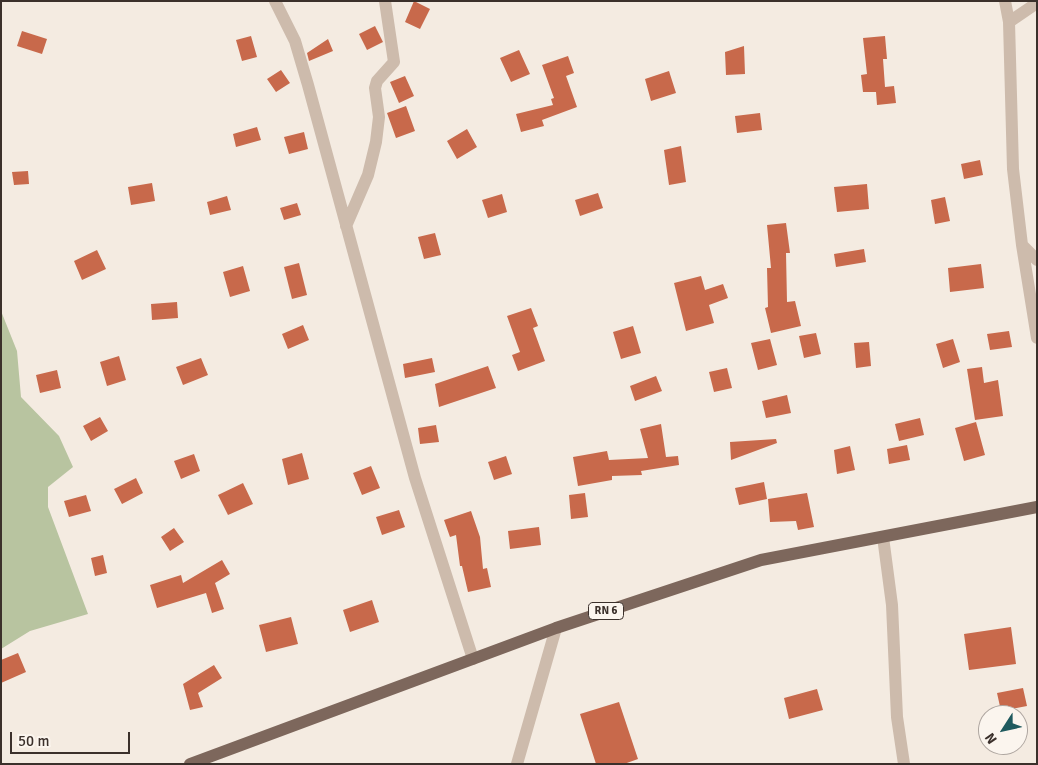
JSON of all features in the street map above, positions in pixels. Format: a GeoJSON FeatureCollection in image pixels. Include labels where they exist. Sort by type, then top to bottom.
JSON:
{"type":"FeatureCollection","features":[{"type":"Feature","properties":{"kind":"main road","name":"RN 6"},"geometry":{"type":"LineString","coordinates":[[190,764],[556,628],[761,560],[1037,507]]}},
{"type":"Feature","properties":{"kind":"street"},"geometry":{"type":"LineString","coordinates":[[275,1],[295,41],[416,478],[473,659]]}},
{"type":"Feature","properties":{"kind":"street"},"geometry":{"type":"LineString","coordinates":[[346,226],[368,175],[376,142],[379,117],[375,88],[377,81],[394,62],[385,1]]}},
{"type":"Feature","properties":{"kind":"street"},"geometry":{"type":"LineString","coordinates":[[1004,1],[1009,22],[1013,169],[1022,245],[1037,338]]}},
{"type":"Feature","properties":{"kind":"street"},"geometry":{"type":"LineString","coordinates":[[1009,22],[1037,3]]}},
{"type":"Feature","properties":{"kind":"street"},"geometry":{"type":"LineString","coordinates":[[1022,245],[1037,260]]}},
{"type":"Feature","properties":{"kind":"street"},"geometry":{"type":"LineString","coordinates":[[883,537],[892,605],[898,717],[904,764]]}},
{"type":"Feature","properties":{"kind":"street"},"geometry":{"type":"LineString","coordinates":[[517,764],[556,628]]}},
{"type":"Feature","properties":{"kind":"green space"},"geometry":{"type":"Polygon","coordinates":[[[1,311],[17,351],[21,397],[59,436],[73,467],[48,487],[48,507],[88,614],[30,631],[1,649],[1,311]]]}},
{"type":"Feature","properties":{"kind":"building"},"geometry":{"type":"Polygon","coordinates":[[[414,1],[430,9],[420,29],[405,22],[414,1]]]}},
{"type":"Feature","properties":{"kind":"building"},"geometry":{"type":"Polygon","coordinates":[[[375,26],[383,42],[367,50],[359,34],[375,26]]]}},
{"type":"Feature","properties":{"kind":"building"},"geometry":{"type":"Polygon","coordinates":[[[22,31],[47,39],[42,54],[17,46],[22,31]]]}},
{"type":"Feature","properties":{"kind":"building"},"geometry":{"type":"Polygon","coordinates":[[[251,36],[257,57],[242,61],[236,40],[251,36]]]}},
{"type":"Feature","properties":{"kind":"building"},"geometry":{"type":"Polygon","coordinates":[[[885,36],[887,59],[883,59],[885,87],[894,86],[896,103],[877,105],[876,92],[863,92],[861,75],[867,74],[863,38],[885,36]]]}},
{"type":"Feature","properties":{"kind":"building"},"geometry":{"type":"Polygon","coordinates":[[[328,39],[333,51],[309,61],[307,53],[328,39]]]}},
{"type":"Feature","properties":{"kind":"building"},"geometry":{"type":"Polygon","coordinates":[[[744,46],[745,74],[726,75],[725,52],[744,46]]]}},
{"type":"Feature","properties":{"kind":"building"},"geometry":{"type":"Polygon","coordinates":[[[519,50],[530,74],[511,82],[500,58],[519,50]]]}},
{"type":"Feature","properties":{"kind":"building"},"geometry":{"type":"Polygon","coordinates":[[[568,56],[574,73],[566,76],[577,107],[542,120],[544,126],[521,132],[516,114],[553,105],[551,99],[554,98],[542,65],[568,56]]]}},
{"type":"Feature","properties":{"kind":"building"},"geometry":{"type":"Polygon","coordinates":[[[281,70],[290,83],[276,92],[267,79],[281,70]]]}},
{"type":"Feature","properties":{"kind":"building"},"geometry":{"type":"Polygon","coordinates":[[[669,71],[676,93],[651,101],[645,79],[669,71]]]}},
{"type":"Feature","properties":{"kind":"building"},"geometry":{"type":"Polygon","coordinates":[[[405,76],[414,96],[399,103],[390,82],[405,76]]]}},
{"type":"Feature","properties":{"kind":"building"},"geometry":{"type":"Polygon","coordinates":[[[406,106],[415,131],[396,138],[387,113],[406,106]]]}},
{"type":"Feature","properties":{"kind":"building"},"geometry":{"type":"Polygon","coordinates":[[[760,113],[762,130],[737,133],[735,116],[760,113]]]}},
{"type":"Feature","properties":{"kind":"building"},"geometry":{"type":"Polygon","coordinates":[[[257,127],[261,140],[236,147],[233,134],[257,127]]]}},
{"type":"Feature","properties":{"kind":"building"},"geometry":{"type":"Polygon","coordinates":[[[467,129],[477,147],[457,159],[447,141],[467,129]]]}},
{"type":"Feature","properties":{"kind":"building"},"geometry":{"type":"Polygon","coordinates":[[[304,132],[308,149],[289,154],[284,137],[304,132]]]}},
{"type":"Feature","properties":{"kind":"building"},"geometry":{"type":"Polygon","coordinates":[[[681,146],[686,182],[669,185],[664,150],[681,146]]]}},
{"type":"Feature","properties":{"kind":"building"},"geometry":{"type":"Polygon","coordinates":[[[980,160],[983,175],[964,179],[961,164],[980,160]]]}},
{"type":"Feature","properties":{"kind":"building"},"geometry":{"type":"Polygon","coordinates":[[[28,171],[29,184],[14,185],[12,172],[28,171]]]}},
{"type":"Feature","properties":{"kind":"building"},"geometry":{"type":"Polygon","coordinates":[[[152,183],[155,201],[131,205],[128,187],[152,183]]]}},
{"type":"Feature","properties":{"kind":"building"},"geometry":{"type":"Polygon","coordinates":[[[867,184],[869,209],[837,212],[834,187],[867,184]]]}},
{"type":"Feature","properties":{"kind":"building"},"geometry":{"type":"Polygon","coordinates":[[[598,193],[603,208],[580,216],[575,200],[598,193]]]}},
{"type":"Feature","properties":{"kind":"building"},"geometry":{"type":"Polygon","coordinates":[[[502,194],[507,212],[488,218],[482,200],[502,194]]]}},
{"type":"Feature","properties":{"kind":"building"},"geometry":{"type":"Polygon","coordinates":[[[227,196],[231,210],[210,215],[207,202],[227,196]]]}},
{"type":"Feature","properties":{"kind":"building"},"geometry":{"type":"Polygon","coordinates":[[[945,197],[950,221],[935,224],[931,200],[945,197]]]}},
{"type":"Feature","properties":{"kind":"building"},"geometry":{"type":"Polygon","coordinates":[[[297,203],[301,215],[284,220],[280,208],[297,203]]]}},
{"type":"Feature","properties":{"kind":"building"},"geometry":{"type":"Polygon","coordinates":[[[786,223],[790,253],[786,253],[787,302],[795,301],[801,326],[771,333],[765,308],[768,307],[767,268],[771,268],[767,225],[786,223]]]}},
{"type":"Feature","properties":{"kind":"building"},"geometry":{"type":"Polygon","coordinates":[[[435,233],[441,255],[424,259],[418,237],[435,233]]]}},
{"type":"Feature","properties":{"kind":"building"},"geometry":{"type":"Polygon","coordinates":[[[864,249],[866,262],[836,267],[834,254],[864,249]]]}},
{"type":"Feature","properties":{"kind":"building"},"geometry":{"type":"Polygon","coordinates":[[[97,250],[106,269],[82,280],[74,261],[97,250]]]}},
{"type":"Feature","properties":{"kind":"building"},"geometry":{"type":"Polygon","coordinates":[[[299,263],[307,295],[292,299],[284,267],[299,263]]]}},
{"type":"Feature","properties":{"kind":"building"},"geometry":{"type":"Polygon","coordinates":[[[981,264],[984,288],[950,292],[948,268],[981,264]]]}},
{"type":"Feature","properties":{"kind":"building"},"geometry":{"type":"Polygon","coordinates":[[[243,266],[250,291],[230,297],[223,272],[243,266]]]}},
{"type":"Feature","properties":{"kind":"building"},"geometry":{"type":"Polygon","coordinates":[[[701,276],[705,290],[723,284],[728,298],[709,305],[714,323],[686,331],[674,283],[701,276]]]}},
{"type":"Feature","properties":{"kind":"building"},"geometry":{"type":"Polygon","coordinates":[[[177,302],[178,318],[152,320],[151,304],[177,302]]]}},
{"type":"Feature","properties":{"kind":"building"},"geometry":{"type":"Polygon","coordinates":[[[531,308],[538,326],[533,328],[545,361],[518,371],[512,355],[520,352],[507,316],[531,308]]]}},
{"type":"Feature","properties":{"kind":"building"},"geometry":{"type":"Polygon","coordinates":[[[303,325],[309,340],[288,349],[282,334],[303,325]]]}},
{"type":"Feature","properties":{"kind":"building"},"geometry":{"type":"Polygon","coordinates":[[[633,326],[641,353],[621,359],[613,332],[633,326]]]}},
{"type":"Feature","properties":{"kind":"building"},"geometry":{"type":"Polygon","coordinates":[[[1009,331],[1012,347],[990,350],[987,334],[1009,331]]]}},
{"type":"Feature","properties":{"kind":"building"},"geometry":{"type":"Polygon","coordinates":[[[816,333],[821,354],[804,358],[799,336],[816,333]]]}},
{"type":"Feature","properties":{"kind":"building"},"geometry":{"type":"Polygon","coordinates":[[[770,339],[777,365],[758,370],[751,343],[770,339]]]}},
{"type":"Feature","properties":{"kind":"building"},"geometry":{"type":"Polygon","coordinates":[[[953,339],[960,362],[943,368],[936,344],[953,339]]]}},
{"type":"Feature","properties":{"kind":"building"},"geometry":{"type":"Polygon","coordinates":[[[869,342],[871,366],[856,368],[854,343],[869,342]]]}},
{"type":"Feature","properties":{"kind":"building"},"geometry":{"type":"Polygon","coordinates":[[[119,356],[126,380],[107,386],[100,362],[119,356]]]}},
{"type":"Feature","properties":{"kind":"building"},"geometry":{"type":"Polygon","coordinates":[[[201,358],[208,375],[183,385],[176,367],[201,358]]]}},
{"type":"Feature","properties":{"kind":"building"},"geometry":{"type":"Polygon","coordinates":[[[432,358],[435,372],[405,378],[403,364],[432,358]]]}},
{"type":"Feature","properties":{"kind":"building"},"geometry":{"type":"Polygon","coordinates":[[[488,366],[496,388],[439,407],[435,384],[488,366]]]}},
{"type":"Feature","properties":{"kind":"building"},"geometry":{"type":"Polygon","coordinates":[[[982,367],[984,383],[998,380],[1003,416],[975,420],[967,369],[982,367]]]}},
{"type":"Feature","properties":{"kind":"building"},"geometry":{"type":"Polygon","coordinates":[[[727,368],[732,388],[714,392],[709,372],[727,368]]]}},
{"type":"Feature","properties":{"kind":"building"},"geometry":{"type":"Polygon","coordinates":[[[57,370],[61,388],[40,393],[36,375],[57,370]]]}},
{"type":"Feature","properties":{"kind":"building"},"geometry":{"type":"Polygon","coordinates":[[[656,376],[662,391],[635,401],[630,386],[656,376]]]}},
{"type":"Feature","properties":{"kind":"building"},"geometry":{"type":"Polygon","coordinates":[[[787,395],[791,413],[766,418],[762,401],[787,395]]]}},
{"type":"Feature","properties":{"kind":"building"},"geometry":{"type":"Polygon","coordinates":[[[100,417],[108,431],[91,441],[83,426],[100,417]]]}},
{"type":"Feature","properties":{"kind":"building"},"geometry":{"type":"Polygon","coordinates":[[[920,418],[924,435],[899,441],[895,424],[920,418]]]}},
{"type":"Feature","properties":{"kind":"building"},"geometry":{"type":"Polygon","coordinates":[[[976,422],[985,455],[964,461],[955,428],[976,422]]]}},
{"type":"Feature","properties":{"kind":"building"},"geometry":{"type":"Polygon","coordinates":[[[661,424],[666,457],[678,456],[679,465],[641,471],[642,475],[612,476],[612,480],[578,486],[573,457],[607,451],[609,460],[648,458],[640,429],[661,424]]]}},
{"type":"Feature","properties":{"kind":"building"},"geometry":{"type":"Polygon","coordinates":[[[436,425],[439,442],[420,444],[418,428],[436,425]]]}},
{"type":"Feature","properties":{"kind":"building"},"geometry":{"type":"Polygon","coordinates":[[[776,439],[777,443],[731,460],[730,442],[776,439]]]}},
{"type":"Feature","properties":{"kind":"building"},"geometry":{"type":"Polygon","coordinates":[[[907,445],[910,460],[889,464],[887,449],[907,445]]]}},
{"type":"Feature","properties":{"kind":"building"},"geometry":{"type":"Polygon","coordinates":[[[850,446],[855,470],[837,474],[834,450],[850,446]]]}},
{"type":"Feature","properties":{"kind":"building"},"geometry":{"type":"Polygon","coordinates":[[[302,453],[309,479],[288,485],[282,459],[302,453]]]}},
{"type":"Feature","properties":{"kind":"building"},"geometry":{"type":"Polygon","coordinates":[[[194,454],[200,471],[181,479],[174,461],[194,454]]]}},
{"type":"Feature","properties":{"kind":"building"},"geometry":{"type":"Polygon","coordinates":[[[506,456],[512,474],[494,480],[488,462],[506,456]]]}},
{"type":"Feature","properties":{"kind":"building"},"geometry":{"type":"Polygon","coordinates":[[[371,466],[380,488],[362,495],[353,473],[371,466]]]}},
{"type":"Feature","properties":{"kind":"building"},"geometry":{"type":"Polygon","coordinates":[[[136,478],[143,493],[122,504],[114,489],[136,478]]]}},
{"type":"Feature","properties":{"kind":"building"},"geometry":{"type":"Polygon","coordinates":[[[764,482],[767,499],[739,505],[735,488],[764,482]]]}},
{"type":"Feature","properties":{"kind":"building"},"geometry":{"type":"Polygon","coordinates":[[[243,483],[253,504],[228,515],[218,495],[243,483]]]}},
{"type":"Feature","properties":{"kind":"building"},"geometry":{"type":"Polygon","coordinates":[[[585,493],[588,517],[571,519],[569,495],[585,493]]]}},
{"type":"Feature","properties":{"kind":"building"},"geometry":{"type":"Polygon","coordinates":[[[807,493],[814,527],[798,530],[796,521],[770,522],[768,499],[807,493]]]}},
{"type":"Feature","properties":{"kind":"building"},"geometry":{"type":"Polygon","coordinates":[[[86,495],[91,511],[69,517],[64,501],[86,495]]]}},
{"type":"Feature","properties":{"kind":"building"},"geometry":{"type":"Polygon","coordinates":[[[399,510],[405,527],[382,535],[376,517],[399,510]]]}},
{"type":"Feature","properties":{"kind":"building"},"geometry":{"type":"Polygon","coordinates":[[[471,511],[480,537],[483,569],[487,568],[491,587],[468,592],[462,566],[460,566],[456,535],[450,537],[444,520],[471,511]]]}},
{"type":"Feature","properties":{"kind":"building"},"geometry":{"type":"Polygon","coordinates":[[[539,527],[541,545],[510,549],[508,531],[539,527]]]}},
{"type":"Feature","properties":{"kind":"building"},"geometry":{"type":"Polygon","coordinates":[[[174,528],[184,542],[170,551],[161,537],[174,528]]]}},
{"type":"Feature","properties":{"kind":"building"},"geometry":{"type":"Polygon","coordinates":[[[103,555],[107,573],[95,576],[91,558],[103,555]]]}},
{"type":"Feature","properties":{"kind":"building"},"geometry":{"type":"Polygon","coordinates":[[[222,560],[230,574],[215,583],[224,609],[212,613],[206,593],[157,608],[150,585],[181,575],[183,583],[222,560]]]}},
{"type":"Feature","properties":{"kind":"building"},"geometry":{"type":"Polygon","coordinates":[[[372,600],[379,622],[350,632],[343,610],[372,600]]]}},
{"type":"Feature","properties":{"kind":"building"},"geometry":{"type":"Polygon","coordinates":[[[291,617],[298,644],[266,652],[259,625],[291,617]]]}},
{"type":"Feature","properties":{"kind":"building"},"geometry":{"type":"Polygon","coordinates":[[[1011,627],[1016,664],[969,670],[964,634],[1011,627]]]}},
{"type":"Feature","properties":{"kind":"building"},"geometry":{"type":"Polygon","coordinates":[[[18,653],[26,672],[1,683],[1,660],[18,653]]]}},
{"type":"Feature","properties":{"kind":"building"},"geometry":{"type":"Polygon","coordinates":[[[214,665],[222,678],[198,693],[203,707],[190,710],[183,684],[214,665]]]}},
{"type":"Feature","properties":{"kind":"building"},"geometry":{"type":"Polygon","coordinates":[[[1023,688],[1027,705],[1000,705],[997,693],[1023,688]]]}},
{"type":"Feature","properties":{"kind":"building"},"geometry":{"type":"Polygon","coordinates":[[[817,689],[823,710],[789,719],[784,698],[817,689]]]}},
{"type":"Feature","properties":{"kind":"building"},"geometry":{"type":"Polygon","coordinates":[[[619,702],[638,759],[624,764],[596,764],[580,714],[619,702]]]}}]}
